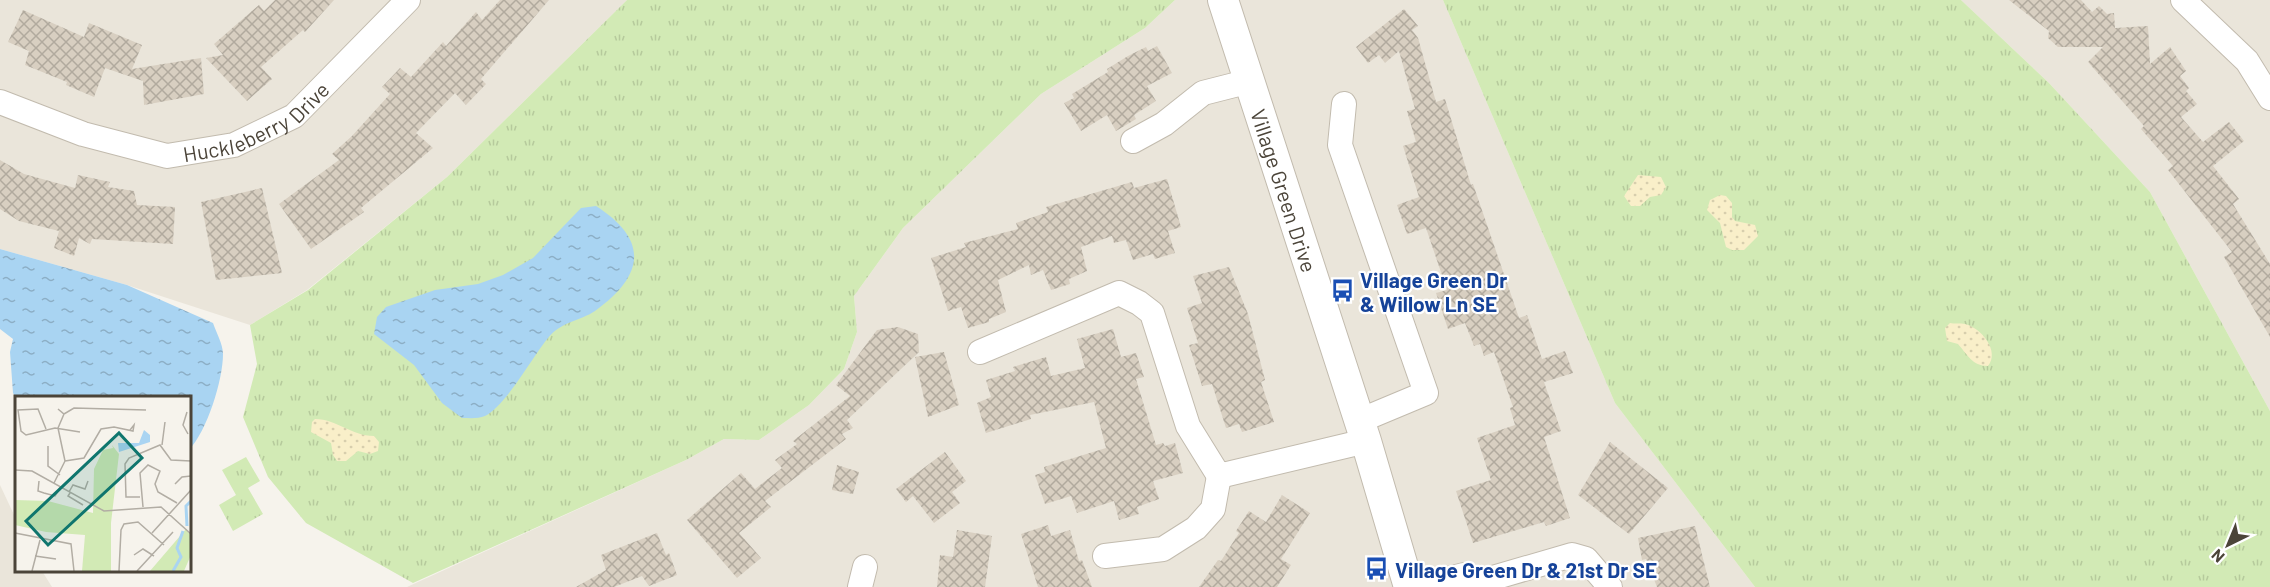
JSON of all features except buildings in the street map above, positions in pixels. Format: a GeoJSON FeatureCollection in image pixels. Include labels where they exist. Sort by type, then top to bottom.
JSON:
{"type":"FeatureCollection","features":[{"type":"Feature","properties":{"kind":"street","name":"Huckleberry Drive"},"geometry":{"type":"LineString","coordinates":[[0,102],[83,134],[167,156],[234,145],[294,116],[408,0]]}},
{"type":"Feature","properties":{"kind":"street","name":"Village Green Drive"},"geometry":{"type":"LineString","coordinates":[[1223,0],[1362,431],[1408,587]]}},
{"type":"Feature","properties":{"kind":"street"},"geometry":{"type":"LineString","coordinates":[[2183,0],[2247,61],[2270,98]]}},
{"type":"Feature","properties":{"kind":"street"},"geometry":{"type":"LineString","coordinates":[[1133,141],[1164,124],[1203,93],[1250,81]]}},
{"type":"Feature","properties":{"kind":"street"},"geometry":{"type":"LineString","coordinates":[[1219,476],[1362,431],[1426,393],[1340,145],[1344,104]]}},
{"type":"Feature","properties":{"kind":"street"},"geometry":{"type":"LineString","coordinates":[[980,352],[1119,293],[1139,303],[1152,313],[1188,426],[1219,476],[1213,509],[1196,528],[1163,549],[1105,556]]}},
{"type":"Feature","properties":{"kind":"street"},"geometry":{"type":"LineString","coordinates":[[1431,587],[1436,582],[1464,575],[1477,584],[1572,555],[1586,559],[1610,587]]}},
{"type":"Feature","properties":{"kind":"shaded area"},"geometry":{"type":"Polygon","coordinates":[[[0,0],[627,0],[447,177],[307,290],[250,325],[127,285],[0,249],[0,0]]]}},
{"type":"Feature","properties":{"kind":"shaded area"},"geometry":{"type":"Polygon","coordinates":[[[1175,0],[1443,0],[1615,403],[1755,587],[407,587],[686,460],[724,439],[759,440],[809,405],[844,369],[857,332],[854,296],[903,228],[1041,94],[1145,28],[1175,0]]]}},
{"type":"Feature","properties":{"kind":"shaded area"},"geometry":{"type":"Polygon","coordinates":[[[1961,0],[2270,0],[2270,411],[2150,192],[2049,83],[1961,0]]]}},
{"type":"Feature","properties":{"kind":"shaded area"},"geometry":{"type":"Polygon","coordinates":[[[0,485],[15,517],[15,572],[43,572],[52,587],[0,587],[0,485]]]}},
{"type":"Feature","properties":{"kind":"green space"},"geometry":{"type":"Polygon","coordinates":[[[627,0],[1175,0],[1145,28],[1041,94],[903,228],[854,296],[857,332],[844,369],[809,405],[759,440],[724,439],[686,460],[413,583],[306,523],[268,477],[243,417],[257,364],[250,325],[308,290],[447,177],[627,0]]]}},
{"type":"Feature","properties":{"kind":"green space"},"geometry":{"type":"Polygon","coordinates":[[[1443,0],[1961,0],[2049,83],[2150,192],[2270,411],[2270,587],[1755,587],[1615,403],[1443,0]]]}},
{"type":"Feature","properties":{"kind":"green space"},"geometry":{"type":"Polygon","coordinates":[[[246,457],[260,481],[248,488],[263,514],[233,531],[219,505],[236,495],[222,470],[246,457]]]}},
{"type":"Feature","properties":{"kind":"sand"},"geometry":{"type":"Polygon","coordinates":[[[1638,175],[1661,177],[1666,187],[1661,195],[1650,197],[1640,206],[1631,206],[1624,196],[1638,175]]]}},
{"type":"Feature","properties":{"kind":"sand"},"geometry":{"type":"Polygon","coordinates":[[[1720,195],[1726,196],[1732,203],[1732,217],[1735,221],[1755,225],[1758,236],[1744,250],[1732,250],[1726,247],[1720,223],[1707,210],[1710,200],[1720,195]]]}},
{"type":"Feature","properties":{"kind":"sand"},"geometry":{"type":"Polygon","coordinates":[[[1950,323],[1971,326],[1983,335],[1992,354],[1988,366],[1974,362],[1958,344],[1947,341],[1945,328],[1950,323]]]}},
{"type":"Feature","properties":{"kind":"sand"},"geometry":{"type":"Polygon","coordinates":[[[315,419],[374,436],[379,442],[378,451],[370,454],[358,451],[346,461],[337,461],[333,455],[331,443],[311,432],[312,422],[315,419]]]}},
{"type":"Feature","properties":{"kind":"water"},"geometry":{"type":"Polygon","coordinates":[[[596,206],[625,232],[632,245],[634,258],[631,271],[612,298],[595,311],[558,328],[542,346],[501,403],[485,416],[462,418],[442,403],[414,365],[374,334],[377,317],[386,307],[435,290],[478,284],[503,275],[533,258],[581,208],[596,206]]]}},
{"type":"Feature","properties":{"kind":"water"},"geometry":{"type":"Polygon","coordinates":[[[0,249],[127,285],[213,323],[223,350],[222,365],[213,405],[202,431],[190,449],[190,396],[15,396],[10,352],[13,339],[0,329],[0,249]]]}},
{"type":"Feature","properties":{"kind":"place","name":"Village Green Dr & Willow Ln SE"},"geometry":{"type":"Point","coordinates":[1342,291]}},
{"type":"Feature","properties":{"kind":"place","name":"Village Green Dr & 21st Dr SE"},"geometry":{"type":"Point","coordinates":[1377,569]}}]}
